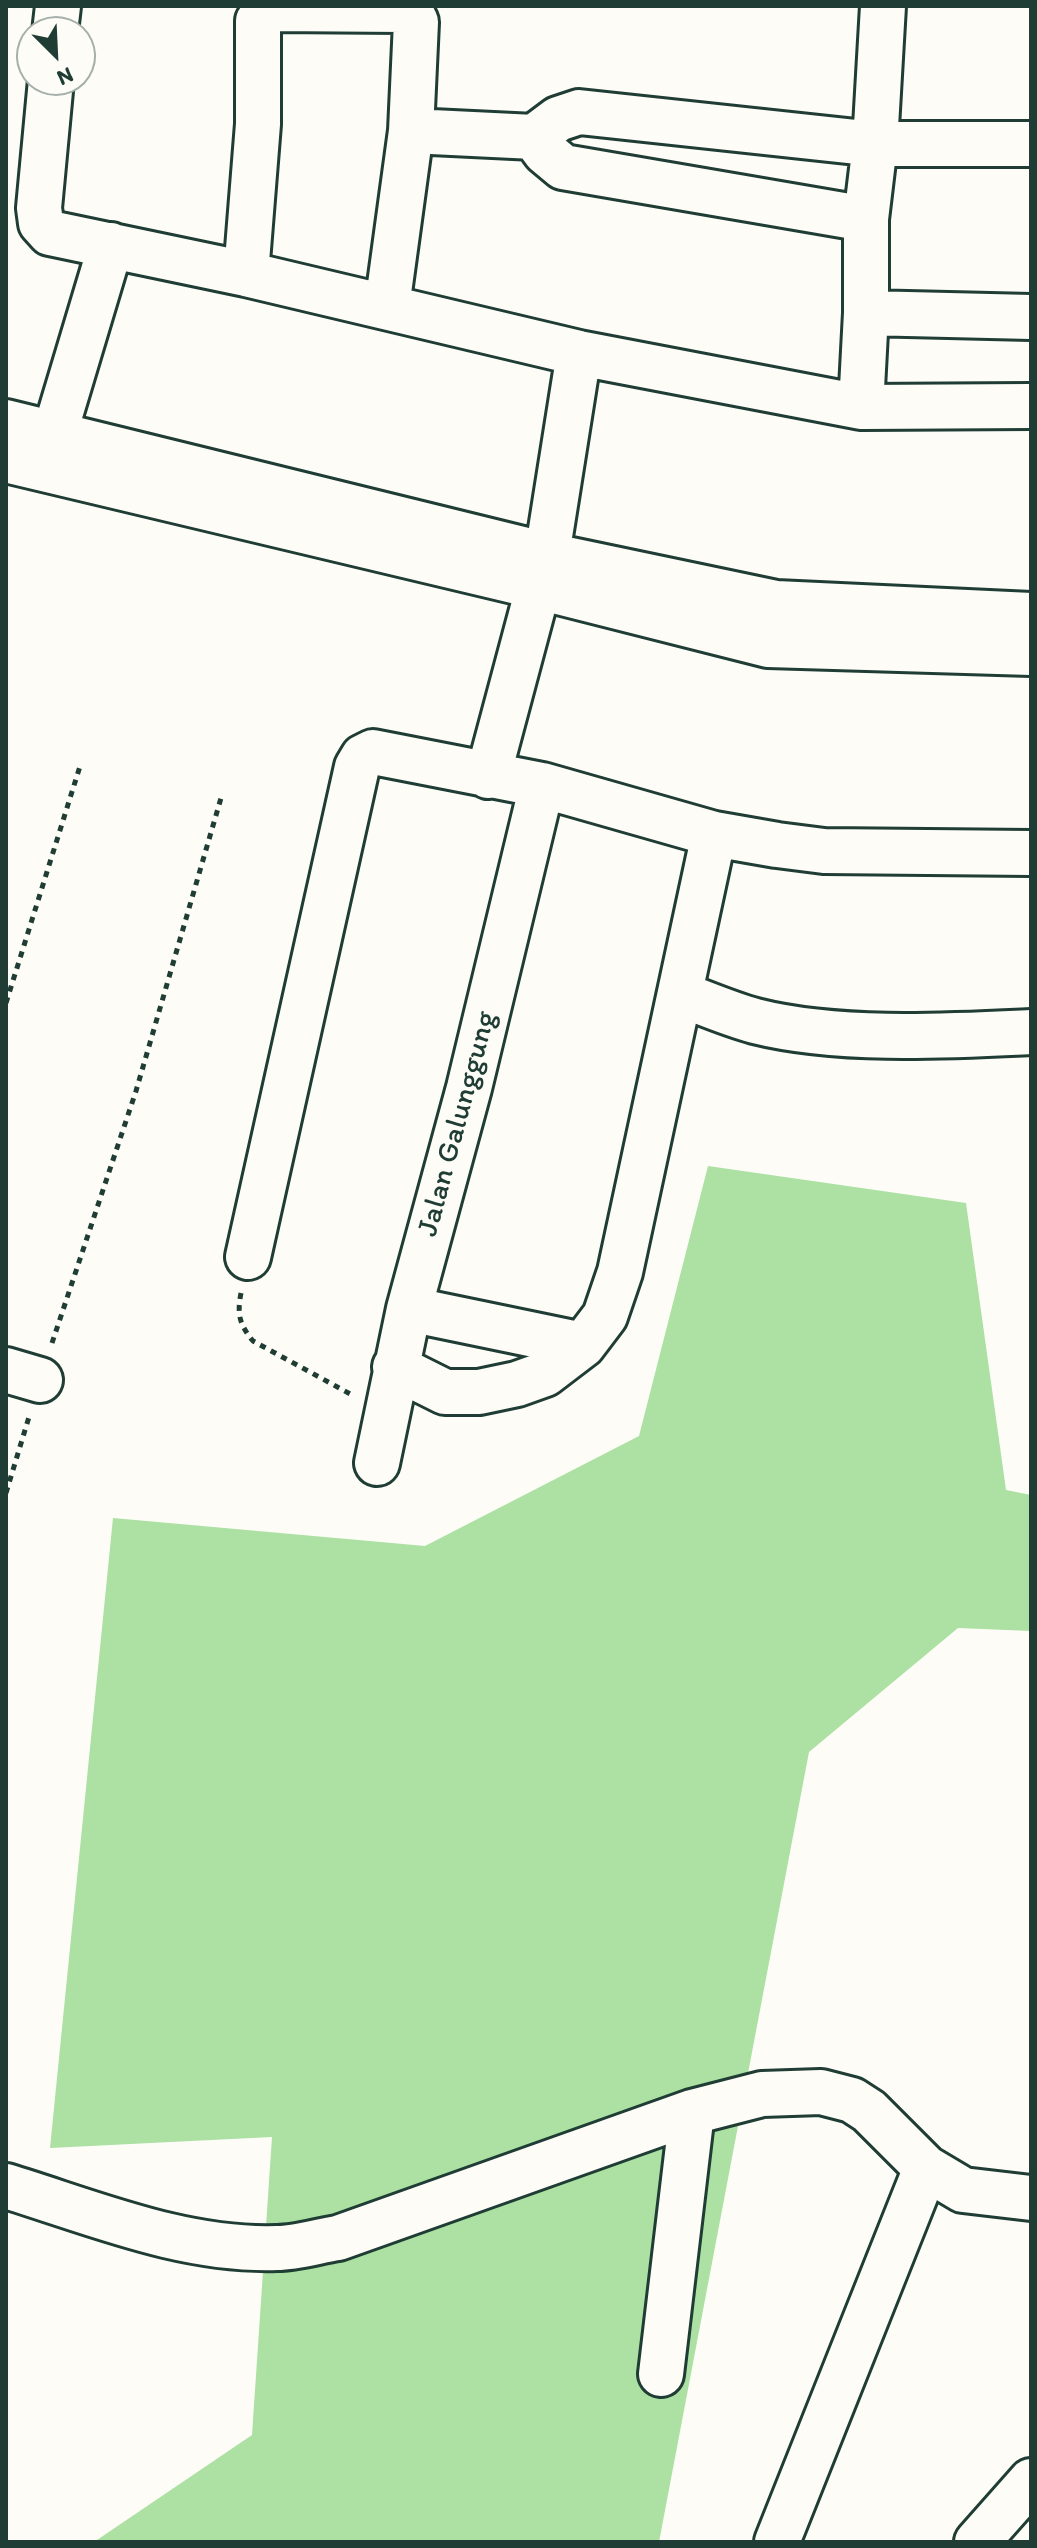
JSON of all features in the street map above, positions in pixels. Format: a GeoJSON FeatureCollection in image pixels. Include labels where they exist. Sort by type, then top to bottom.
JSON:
{"type":"FeatureCollection","features":[{"type":"Feature","properties":{"kind":"main road"},"geometry":{"type":"LineString","coordinates":[[861,407],[866,313],[866,219],[875,144],[883,6]]}},
{"type":"Feature","properties":{"kind":"main road"},"geometry":{"type":"LineString","coordinates":[[246,274],[258,124],[258,21],[264,13],[273,9],[403,10],[416,22],[411,131],[387,307]]}},
{"type":"Feature","properties":{"kind":"main road"},"geometry":{"type":"LineString","coordinates":[[50,96],[39,208],[41,223],[50,233],[246,274],[579,353],[861,407],[1031,406]]}},
{"type":"Feature","properties":{"kind":"main road"},"geometry":{"type":"LineString","coordinates":[[411,131],[534,137],[558,119],[579,112],[875,144],[1031,144]]}},
{"type":"Feature","properties":{"kind":"main road"},"geometry":{"type":"LineString","coordinates":[[534,137],[545,152],[563,167],[866,219]]}},
{"type":"Feature","properties":{"kind":"main road"},"geometry":{"type":"LineString","coordinates":[[36,454],[111,245]]}},
{"type":"Feature","properties":{"kind":"main road"},"geometry":{"type":"LineString","coordinates":[[866,313],[1031,317]]}},
{"type":"Feature","properties":{"kind":"main road"},"geometry":{"type":"LineString","coordinates":[[488,776],[543,571],[579,353]]}},
{"type":"Feature","properties":{"kind":"main road"},"geometry":{"type":"LineString","coordinates":[[6,422],[36,454],[543,571],[776,603],[1031,615]]}},
{"type":"Feature","properties":{"kind":"main road"},"geometry":{"type":"LineString","coordinates":[[543,571],[768,645],[1031,653]]}},
{"type":"Feature","properties":{"kind":"main road"},"geometry":{"type":"LineString","coordinates":[[248,1257],[357,767],[363,757],[373,752],[542,785],[714,834],[824,851],[1031,853]]}},
{"type":"Feature","properties":{"kind":"main road","name":"Jalan Galunggung"},"geometry":{"type":"LineString","coordinates":[[377,1463],[409,1309],[469,1088],[542,785]]}},
{"type":"Feature","properties":{"kind":"main road"},"geometry":{"type":"LineString","coordinates":[[395,1367],[445,1392],[479,1392],[517,1384],[545,1374],[583,1345],[605,1316],[620,1272],[714,834]]}},
{"type":"Feature","properties":{"kind":"main road"},"geometry":{"type":"LineString","coordinates":[[680,994],[755,1021],[825,1033],[959,1035],[1031,1032]]}},
{"type":"Feature","properties":{"kind":"main road"},"geometry":{"type":"LineString","coordinates":[[409,1309],[583,1345]]}},
{"type":"Feature","properties":{"kind":"main road"},"geometry":{"type":"LineString","coordinates":[[6,2186],[156,2234],[221,2246],[279,2248],[338,2238],[692,2112],[762,2094],[821,2092],[852,2100],[869,2111],[926,2168],[963,2190],[1031,2198]]}},
{"type":"Feature","properties":{"kind":"main road"},"geometry":{"type":"LineString","coordinates":[[661,2374],[692,2112]]}},
{"type":"Feature","properties":{"kind":"main road"},"geometry":{"type":"LineString","coordinates":[[777,2542],[926,2168]]}},
{"type":"Feature","properties":{"kind":"main road"},"geometry":{"type":"LineString","coordinates":[[977,2542],[1031,2481]]}},
{"type":"Feature","properties":{"kind":"path"},"geometry":{"type":"LineString","coordinates":[[6,1003],[81,763]]}},
{"type":"Feature","properties":{"kind":"path"},"geometry":{"type":"LineString","coordinates":[[6,1493],[23,1375],[136,1091],[221,798]]}},
{"type":"Feature","properties":{"kind":"path"},"geometry":{"type":"LineString","coordinates":[[248,1257],[237,1314],[242,1329],[253,1341],[387,1414]]}},
{"type":"Feature","properties":{"kind":"green space"},"geometry":{"type":"Polygon","coordinates":[[[708,1166],[966,1203],[1006,1490],[1031,1495],[1031,1631],[958,1628],[809,1752],[659,2542],[94,2542],[252,2435],[272,2137],[50,2148],[113,1518],[425,1546],[639,1436],[708,1166]]]}}]}
